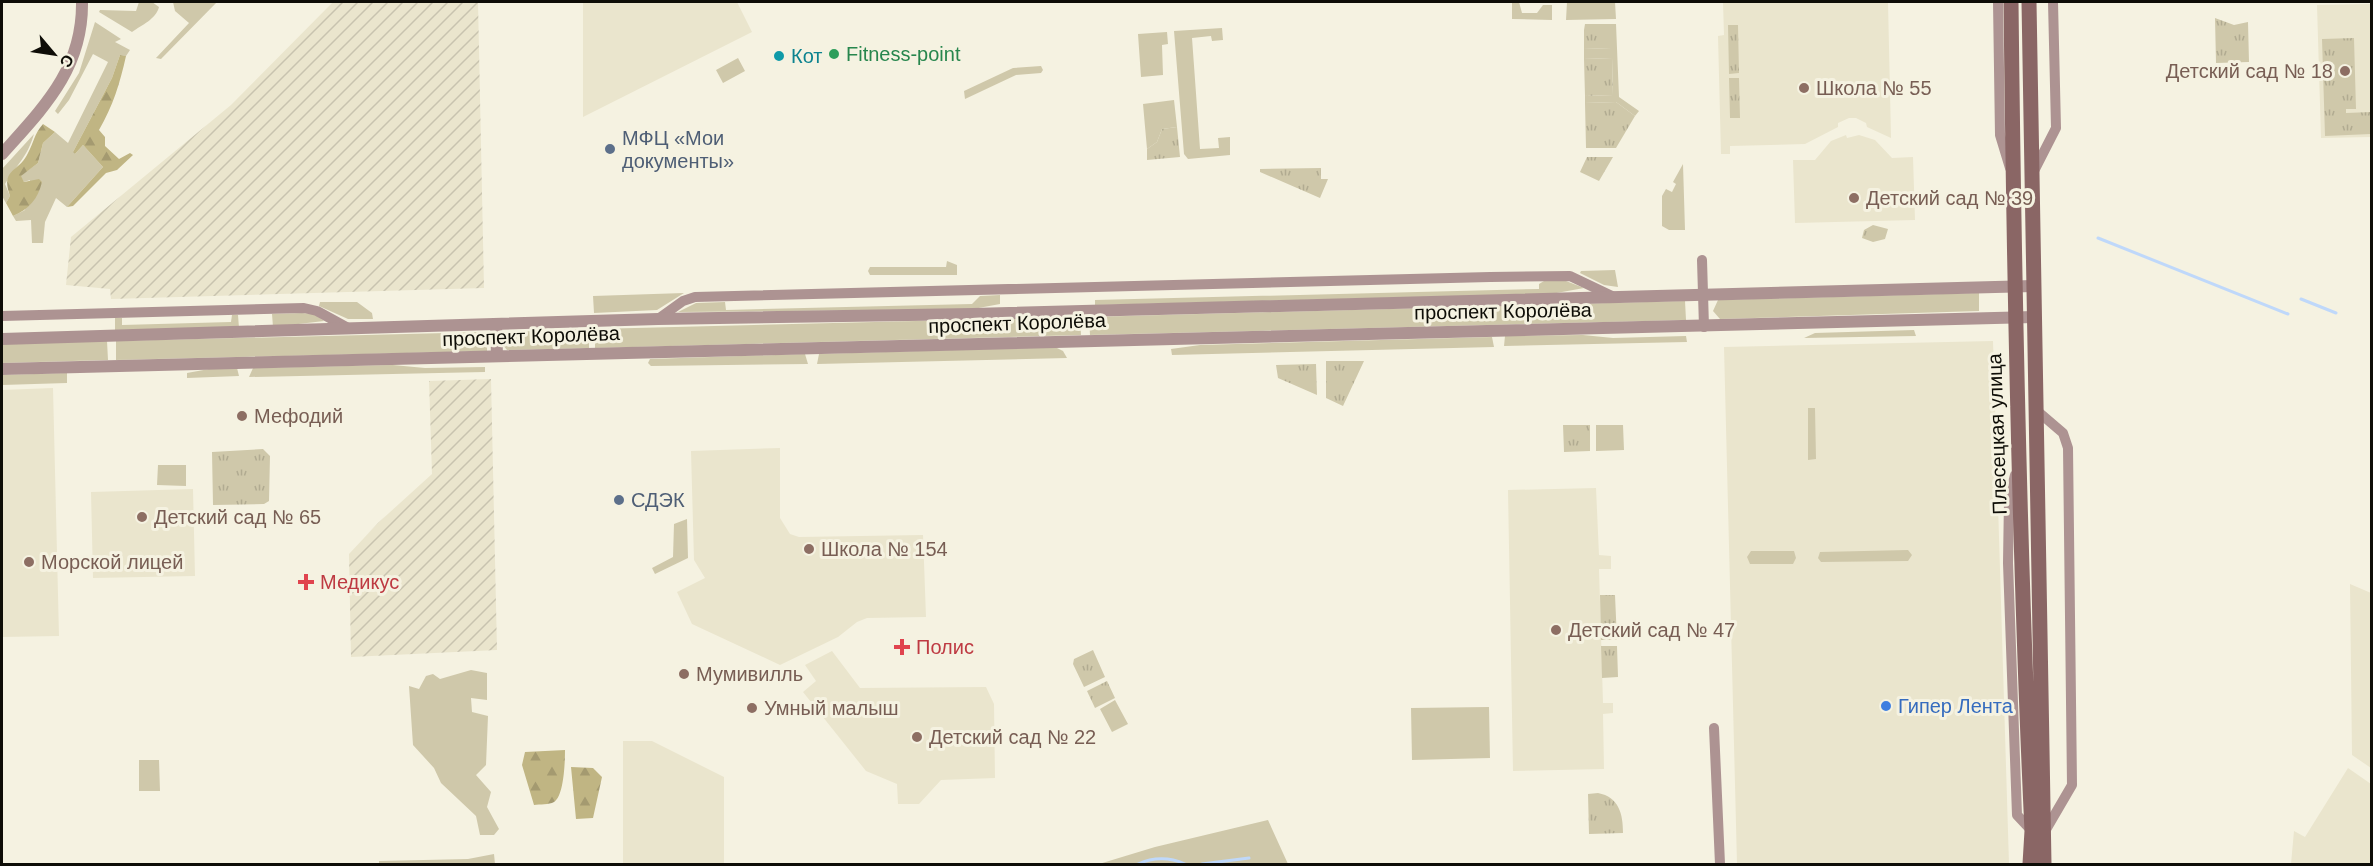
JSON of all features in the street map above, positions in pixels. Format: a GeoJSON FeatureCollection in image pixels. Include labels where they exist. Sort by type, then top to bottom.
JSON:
{"type":"FeatureCollection","features":[{"type":"Feature","properties":{"kind":"main road","name":"Плесецкая улица"},"geometry":{"type":"LineString","coordinates":[[2010,2],[2014,317],[2022,627],[2038,832],[2044,864]]}},
{"type":"Feature","properties":{"kind":"main road","name":"Плесецкая улица"},"geometry":{"type":"LineString","coordinates":[[2029,2],[2038,832],[2030,864]]}},
{"type":"Feature","properties":{"kind":"street"},"geometry":{"type":"LineString","coordinates":[[2,153],[43,109],[62,83],[76,49],[82,2]]}},
{"type":"Feature","properties":{"kind":"street"},"geometry":{"type":"LineString","coordinates":[[1998,2],[2000,135],[2013,175]]}},
{"type":"Feature","properties":{"kind":"street"},"geometry":{"type":"LineString","coordinates":[[2032,176],[2056,128],[2053,2]]}},
{"type":"Feature","properties":{"kind":"street"},"geometry":{"type":"LineString","coordinates":[[1702,260],[1704,327]]}},
{"type":"Feature","properties":{"kind":"street"},"geometry":{"type":"LineString","coordinates":[[658,319],[683,301],[695,297],[1445,278],[1570,276],[1612,296]]}},
{"type":"Feature","properties":{"kind":"street","name":"проспект Королёва"},"geometry":{"type":"LineString","coordinates":[[2,339],[658,319],[973,314],[2033,286]]}},
{"type":"Feature","properties":{"kind":"street"},"geometry":{"type":"LineString","coordinates":[[2,316],[304,308],[317,311],[348,328]]}},
{"type":"Feature","properties":{"kind":"street","name":"проспект Королёва"},"geometry":{"type":"LineString","coordinates":[[2,369],[2034,317]]}},
{"type":"Feature","properties":{"kind":"street"},"geometry":{"type":"LineString","coordinates":[[496,324],[497,356]]}},
{"type":"Feature","properties":{"kind":"street"},"geometry":{"type":"LineString","coordinates":[[2035,409],[2063,433],[2068,448],[2072,785],[2038,832]]}},
{"type":"Feature","properties":{"kind":"street"},"geometry":{"type":"LineString","coordinates":[[1714,728],[1720,864]]}},
{"type":"Feature","properties":{"kind":"shaded area"},"geometry":{"type":"Polygon","coordinates":[[[333,2],[478,2],[484,288],[111,299],[110,289],[66,285],[71,237],[231,105],[333,2]]]}},
{"type":"Feature","properties":{"kind":"shaded area"},"geometry":{"type":"Polygon","coordinates":[[[583,2],[737,2],[752,32],[583,117],[583,2]]]}},
{"type":"Feature","properties":{"kind":"shaded area","name":"Школа № 55"},"geometry":{"type":"Polygon","coordinates":[[[1723,2],[1888,2],[1891,138],[1867,127],[1866,123],[1856,118],[1849,118],[1838,123],[1838,127],[1805,144],[1730,146],[1730,154],[1721,154],[1718,36],[1724,35],[1723,2]]]}},
{"type":"Feature","properties":{"kind":"shaded area","name":"Детский сад № 18"},"geometry":{"type":"Polygon","coordinates":[[[2371,4],[2371,137],[2321,138],[2317,5],[2371,4]]]}},
{"type":"Feature","properties":{"kind":"shaded area","name":"Детский сад № 39"},"geometry":{"type":"Polygon","coordinates":[[[1846,135],[1847,138],[1859,135],[1875,140],[1892,158],[1913,157],[1915,220],[1795,223],[1793,160],[1815,160],[1831,141],[1846,135]]]}},
{"type":"Feature","properties":{"kind":"shaded area"},"geometry":{"type":"Polygon","coordinates":[[[1993,341],[2009,864],[1737,864],[1724,347],[1993,341]]]}},
{"type":"Feature","properties":{"kind":"shaded area"},"geometry":{"type":"Polygon","coordinates":[[[491,379],[497,650],[351,657],[349,554],[378,523],[432,474],[429,381],[491,379]]]}},
{"type":"Feature","properties":{"kind":"shaded area","name":"Морской лицей"},"geometry":{"type":"Polygon","coordinates":[[[53,388],[59,636],[2,637],[2,390],[53,388]]]}},
{"type":"Feature","properties":{"kind":"shaded area","name":"Школа № 154"},"geometry":{"type":"Polygon","coordinates":[[[780,448],[780,518],[790,534],[799,537],[923,535],[926,617],[867,618],[857,622],[838,637],[780,665],[692,624],[677,592],[705,578],[694,560],[691,451],[780,448]]]}},
{"type":"Feature","properties":{"kind":"shaded area","name":"Детский сад № 47"},"geometry":{"type":"Polygon","coordinates":[[[1596,488],[1599,555],[1611,556],[1611,569],[1599,569],[1603,703],[1613,703],[1613,713],[1603,714],[1604,769],[1513,771],[1508,490],[1596,488]]]}},
{"type":"Feature","properties":{"kind":"shaded area","name":"Детский сад № 65"},"geometry":{"type":"Polygon","coordinates":[[[193,489],[195,576],[93,578],[91,492],[193,489]]]}},
{"type":"Feature","properties":{"kind":"shaded area"},"geometry":{"type":"Polygon","coordinates":[[[2350,584],[2371,593],[2371,768],[2352,755],[2350,584]]]}},
{"type":"Feature","properties":{"kind":"shaded area","name":"Детский сад № 22"},"geometry":{"type":"Polygon","coordinates":[[[832,651],[860,688],[986,687],[994,704],[995,778],[941,780],[919,804],[898,804],[897,784],[866,771],[803,692],[816,681],[805,665],[832,651]]]}},
{"type":"Feature","properties":{"kind":"shaded area"},"geometry":{"type":"Polygon","coordinates":[[[623,741],[652,741],[724,777],[724,864],[623,864],[623,741]]]}},
{"type":"Feature","properties":{"kind":"shaded area"},"geometry":{"type":"Polygon","coordinates":[[[2348,768],[2371,784],[2371,864],[2291,864],[2294,831],[2305,837],[2348,768]]]}},
{"type":"Feature","properties":{"kind":"green space"},"geometry":{"type":"Polygon","coordinates":[[[139,2],[152,2],[159,7],[152,18],[132,32],[99,12],[100,10],[136,11],[139,2]]]}},
{"type":"Feature","properties":{"kind":"green space"},"geometry":{"type":"Polygon","coordinates":[[[173,2],[217,2],[161,59],[156,58],[189,23],[175,11],[173,2]]]}},
{"type":"Feature","properties":{"kind":"green space"},"geometry":{"type":"Polygon","coordinates":[[[1512,2],[1519,2],[1522,13],[1537,13],[1543,5],[1552,5],[1552,20],[1512,19],[1512,2]]]}},
{"type":"Feature","properties":{"kind":"green space"},"geometry":{"type":"Polygon","coordinates":[[[1567,2],[1615,2],[1616,19],[1566,20],[1567,2]]]}},
{"type":"Feature","properties":{"kind":"green space"},"geometry":{"type":"Polygon","coordinates":[[[2215,18],[2234,25],[2248,22],[2249,62],[2216,63],[2215,18]]]}},
{"type":"Feature","properties":{"kind":"green space"},"geometry":{"type":"Polygon","coordinates":[[[95,22],[121,39],[115,42],[130,50],[126,56],[120,55],[112,78],[73,152],[75,154],[83,145],[103,167],[67,207],[56,198],[45,222],[43,243],[32,243],[31,220],[16,221],[13,216],[25,210],[30,180],[24,182],[20,176],[38,163],[43,143],[55,132],[68,143],[108,62],[93,54],[69,100],[58,114],[55,111],[79,73],[95,22]]]}},
{"type":"Feature","properties":{"kind":"green space"},"geometry":{"type":"Polygon","coordinates":[[[1585,24],[1616,24],[1619,97],[1639,111],[1635,116],[1616,102],[1585,103],[1585,96],[1613,95],[1612,58],[1584,59],[1584,49],[1611,48],[1611,30],[1584,30],[1585,24]]]}},
{"type":"Feature","properties":{"kind":"green space"},"geometry":{"type":"Polygon","coordinates":[[[1728,25],[1738,25],[1739,73],[1729,74],[1728,25]]]}},
{"type":"Feature","properties":{"kind":"green space"},"geometry":{"type":"Polygon","coordinates":[[[1222,28],[1223,40],[1212,41],[1211,36],[1192,38],[1200,149],[1219,148],[1218,138],[1230,137],[1230,155],[1188,159],[1184,154],[1174,31],[1222,28]]]}},
{"type":"Feature","properties":{"kind":"green space"},"geometry":{"type":"Polygon","coordinates":[[[1584,30],[1612,30],[1612,48],[1584,49],[1584,30]]]}},
{"type":"Feature","properties":{"kind":"green space"},"geometry":{"type":"Polygon","coordinates":[[[1167,32],[1168,44],[1162,45],[1163,75],[1141,77],[1138,34],[1167,32]]]}},
{"type":"Feature","properties":{"kind":"green space"},"geometry":{"type":"Polygon","coordinates":[[[2354,38],[2356,109],[2346,109],[2346,113],[2371,112],[2371,134],[2325,136],[2322,39],[2354,38]]]}},
{"type":"Feature","properties":{"kind":"green space"},"geometry":{"type":"Polygon","coordinates":[[[120,55],[126,56],[121,76],[112,103],[99,130],[105,137],[105,146],[119,159],[130,153],[133,155],[117,170],[106,173],[73,206],[67,207],[103,167],[83,145],[75,154],[73,152],[112,78],[120,55]]]}},
{"type":"Feature","properties":{"kind":"green space"},"geometry":{"type":"Polygon","coordinates":[[[738,58],[745,71],[723,83],[716,70],[738,58]]]}},
{"type":"Feature","properties":{"kind":"green space"},"geometry":{"type":"Polygon","coordinates":[[[1612,58],[1613,95],[1585,96],[1584,59],[1612,58]]]}},
{"type":"Feature","properties":{"kind":"green space"},"geometry":{"type":"Polygon","coordinates":[[[1041,66],[1043,70],[1041,73],[1016,75],[965,99],[964,91],[1013,68],[1041,66]]]}},
{"type":"Feature","properties":{"kind":"green space"},"geometry":{"type":"Polygon","coordinates":[[[1729,78],[1739,78],[1740,118],[1730,118],[1729,78]]]}},
{"type":"Feature","properties":{"kind":"green space"},"geometry":{"type":"Polygon","coordinates":[[[1174,100],[1177,127],[1162,129],[1157,142],[1147,149],[1143,104],[1174,100]]]}},
{"type":"Feature","properties":{"kind":"green space"},"geometry":{"type":"Polygon","coordinates":[[[1616,102],[1635,116],[1616,148],[1586,148],[1585,103],[1616,102]]]}},
{"type":"Feature","properties":{"kind":"green space"},"geometry":{"type":"Polygon","coordinates":[[[43,124],[55,132],[43,143],[38,163],[21,176],[24,182],[39,179],[42,182],[32,203],[13,216],[6,203],[10,196],[7,180],[24,159],[43,124]]]}},
{"type":"Feature","properties":{"kind":"green space"},"geometry":{"type":"Polygon","coordinates":[[[1177,127],[1180,157],[1147,160],[1147,149],[1157,142],[1162,129],[1177,127]]]}},
{"type":"Feature","properties":{"kind":"green space"},"geometry":{"type":"Polygon","coordinates":[[[34,134],[25,155],[5,184],[10,196],[6,203],[2,196],[2,169],[34,134]]]}},
{"type":"Feature","properties":{"kind":"green space"},"geometry":{"type":"Polygon","coordinates":[[[1587,157],[1613,157],[1599,181],[1580,172],[1587,157]]]}},
{"type":"Feature","properties":{"kind":"green space"},"geometry":{"type":"Polygon","coordinates":[[[1683,164],[1685,230],[1669,230],[1662,226],[1662,196],[1666,189],[1672,192],[1676,184],[1673,182],[1683,164]]]}},
{"type":"Feature","properties":{"kind":"green space"},"geometry":{"type":"Polygon","coordinates":[[[1321,168],[1321,179],[1328,179],[1320,198],[1260,172],[1260,169],[1321,168]]]}},
{"type":"Feature","properties":{"kind":"green space"},"geometry":{"type":"Polygon","coordinates":[[[1873,225],[1888,229],[1885,239],[1873,242],[1862,238],[1864,230],[1873,225]]]}},
{"type":"Feature","properties":{"kind":"green space"},"geometry":{"type":"Polygon","coordinates":[[[947,261],[957,265],[957,275],[870,275],[868,271],[870,267],[946,267],[947,261]]]}},
{"type":"Feature","properties":{"kind":"green space"},"geometry":{"type":"Polygon","coordinates":[[[1615,270],[1618,287],[1604,285],[1580,273],[1581,271],[1615,270]]]}},
{"type":"Feature","properties":{"kind":"green space"},"geometry":{"type":"Polygon","coordinates":[[[1544,281],[1566,281],[1584,288],[1551,294],[1095,305],[1095,300],[1539,289],[1539,284],[1544,281]]]}},
{"type":"Feature","properties":{"kind":"green space"},"geometry":{"type":"Polygon","coordinates":[[[684,293],[657,310],[594,313],[593,296],[684,293]]]}},
{"type":"Feature","properties":{"kind":"green space"},"geometry":{"type":"Polygon","coordinates":[[[1979,293],[1979,311],[1720,319],[1713,311],[1718,300],[1979,293]]]}},
{"type":"Feature","properties":{"kind":"green space"},"geometry":{"type":"Polygon","coordinates":[[[1000,295],[1000,304],[973,309],[678,312],[696,303],[725,302],[726,310],[972,304],[980,296],[1000,295]]]}},
{"type":"Feature","properties":{"kind":"green space"},"geometry":{"type":"Polygon","coordinates":[[[1685,301],[1686,320],[1090,335],[1089,317],[1685,301]]]}},
{"type":"Feature","properties":{"kind":"green space"},"geometry":{"type":"Polygon","coordinates":[[[320,302],[357,302],[372,313],[373,319],[348,319],[319,306],[320,302]]]}},
{"type":"Feature","properties":{"kind":"green space"},"geometry":{"type":"Polygon","coordinates":[[[272,314],[314,314],[324,321],[273,327],[272,314]]]}},
{"type":"Feature","properties":{"kind":"green space"},"geometry":{"type":"Polygon","coordinates":[[[232,315],[238,315],[239,328],[115,330],[115,318],[122,318],[122,325],[231,322],[232,315]]]}},
{"type":"Feature","properties":{"kind":"green space"},"geometry":{"type":"Polygon","coordinates":[[[1080,317],[1081,335],[595,348],[595,329],[1080,317]]]}},
{"type":"Feature","properties":{"kind":"green space"},"geometry":{"type":"Polygon","coordinates":[[[589,329],[589,348],[507,350],[503,345],[506,332],[589,329]]]}},
{"type":"Feature","properties":{"kind":"green space"},"geometry":{"type":"Polygon","coordinates":[[[1914,330],[1916,336],[1804,338],[1815,333],[1914,330]]]}},
{"type":"Feature","properties":{"kind":"green space"},"geometry":{"type":"Polygon","coordinates":[[[487,332],[487,351],[116,360],[116,341],[487,332]]]}},
{"type":"Feature","properties":{"kind":"green space"},"geometry":{"type":"Polygon","coordinates":[[[1583,335],[1613,338],[1686,336],[1687,342],[1504,346],[1505,336],[1583,335]]]}},
{"type":"Feature","properties":{"kind":"green space"},"geometry":{"type":"Polygon","coordinates":[[[1492,337],[1494,347],[1172,355],[1171,349],[1200,345],[1492,337]]]}},
{"type":"Feature","properties":{"kind":"green space"},"geometry":{"type":"Polygon","coordinates":[[[107,341],[108,360],[2,363],[2,344],[107,341]]]}},
{"type":"Feature","properties":{"kind":"green space"},"geometry":{"type":"Polygon","coordinates":[[[1055,347],[1063,351],[1067,358],[817,364],[819,354],[1055,347]]]}},
{"type":"Feature","properties":{"kind":"green space"},"geometry":{"type":"Polygon","coordinates":[[[805,354],[808,364],[651,366],[648,363],[650,359],[805,354]]]}},
{"type":"Feature","properties":{"kind":"green space"},"geometry":{"type":"Polygon","coordinates":[[[1326,361],[1364,361],[1343,406],[1326,398],[1326,361]]]}},
{"type":"Feature","properties":{"kind":"green space"},"geometry":{"type":"Polygon","coordinates":[[[1316,364],[1317,395],[1278,378],[1276,365],[1316,364]]]}},
{"type":"Feature","properties":{"kind":"green space"},"geometry":{"type":"Polygon","coordinates":[[[393,365],[425,368],[485,367],[485,372],[249,377],[253,368],[393,365]]]}},
{"type":"Feature","properties":{"kind":"green space"},"geometry":{"type":"Polygon","coordinates":[[[237,368],[239,376],[187,378],[187,373],[237,368]]]}},
{"type":"Feature","properties":{"kind":"green space"},"geometry":{"type":"Polygon","coordinates":[[[67,373],[67,383],[2,385],[2,375],[67,373]]]}},
{"type":"Feature","properties":{"kind":"green space"},"geometry":{"type":"Polygon","coordinates":[[[1808,408],[1815,408],[1816,459],[1808,460],[1808,408]]]}},
{"type":"Feature","properties":{"kind":"green space"},"geometry":{"type":"Polygon","coordinates":[[[1563,425],[1590,425],[1590,451],[1564,452],[1563,425]]]}},
{"type":"Feature","properties":{"kind":"green space"},"geometry":{"type":"Polygon","coordinates":[[[1596,425],[1623,425],[1624,450],[1596,451],[1596,425]]]}},
{"type":"Feature","properties":{"kind":"green space"},"geometry":{"type":"Polygon","coordinates":[[[263,449],[270,456],[269,501],[264,504],[213,505],[212,452],[263,449]]]}},
{"type":"Feature","properties":{"kind":"green space"},"geometry":{"type":"Polygon","coordinates":[[[158,465],[186,465],[186,486],[157,485],[158,465]]]}},
{"type":"Feature","properties":{"kind":"green space"},"geometry":{"type":"Polygon","coordinates":[[[687,519],[688,558],[655,574],[652,568],[673,557],[674,524],[687,519]]]}},
{"type":"Feature","properties":{"kind":"green space"},"geometry":{"type":"Polygon","coordinates":[[[1908,550],[1912,555],[1908,561],[1821,562],[1818,558],[1820,552],[1908,550]]]}},
{"type":"Feature","properties":{"kind":"green space"},"geometry":{"type":"Polygon","coordinates":[[[1751,551],[1794,551],[1796,558],[1793,564],[1750,564],[1747,557],[1751,551]]]}},
{"type":"Feature","properties":{"kind":"green space"},"geometry":{"type":"Polygon","coordinates":[[[1600,595],[1615,595],[1617,640],[1601,640],[1600,595]]]}},
{"type":"Feature","properties":{"kind":"green space"},"geometry":{"type":"Polygon","coordinates":[[[1601,646],[1617,646],[1618,677],[1602,678],[1601,646]]]}},
{"type":"Feature","properties":{"kind":"green space"},"geometry":{"type":"Polygon","coordinates":[[[1093,650],[1105,677],[1084,687],[1073,664],[1074,659],[1093,650]]]}},
{"type":"Feature","properties":{"kind":"green space"},"geometry":{"type":"Polygon","coordinates":[[[471,670],[487,673],[487,700],[471,698],[472,712],[488,716],[486,765],[476,775],[491,792],[487,807],[499,829],[494,835],[480,835],[476,816],[441,783],[434,768],[413,745],[409,686],[419,689],[426,676],[433,674],[440,679],[471,670]]]}},
{"type":"Feature","properties":{"kind":"green space"},"geometry":{"type":"Polygon","coordinates":[[[1107,681],[1115,698],[1095,708],[1087,691],[1107,681]]]}},
{"type":"Feature","properties":{"kind":"green space"},"geometry":{"type":"Polygon","coordinates":[[[1115,700],[1128,724],[1112,732],[1100,709],[1115,700]]]}},
{"type":"Feature","properties":{"kind":"green space"},"geometry":{"type":"Polygon","coordinates":[[[1489,707],[1490,758],[1412,760],[1411,708],[1489,707]]]}},
{"type":"Feature","properties":{"kind":"green space"},"geometry":{"type":"Polygon","coordinates":[[[565,750],[563,778],[557,799],[552,803],[534,805],[522,765],[525,752],[565,750]]]}},
{"type":"Feature","properties":{"kind":"green space"},"geometry":{"type":"Polygon","coordinates":[[[139,760],[159,760],[160,791],[139,791],[139,760]]]}},
{"type":"Feature","properties":{"kind":"green space"},"geometry":{"type":"Polygon","coordinates":[[[571,767],[593,768],[602,777],[593,818],[576,819],[571,767]]]}},
{"type":"Feature","properties":{"kind":"green space"},"geometry":{"type":"Polygon","coordinates":[[[1598,793],[1615,802],[1621,813],[1623,833],[1589,834],[1588,794],[1598,793]]]}},
{"type":"Feature","properties":{"kind":"green space"},"geometry":{"type":"Polygon","coordinates":[[[1268,820],[1288,864],[1099,864],[1155,847],[1268,820]]]}},
{"type":"Feature","properties":{"kind":"green space"},"geometry":{"type":"Polygon","coordinates":[[[494,854],[495,864],[379,864],[379,861],[468,859],[494,854]]]}},
{"type":"Feature","properties":{"kind":"waterway"},"geometry":{"type":"LineString","coordinates":[[2098,238],[2288,314]]}},
{"type":"Feature","properties":{"kind":"waterway"},"geometry":{"type":"LineString","coordinates":[[2301,299],[2336,313]]}},
{"type":"Feature","properties":{"kind":"waterway"},"geometry":{"type":"LineString","coordinates":[[1202,864],[1249,858]]}},
{"type":"Feature","properties":{"kind":"waterway"},"geometry":{"type":"LineString","coordinates":[[1138,864],[1162,859],[1185,864]]}},
{"type":"Feature","properties":{"kind":"place","name":"Fitness-point"},"geometry":{"type":"Point","coordinates":[834,54]}},
{"type":"Feature","properties":{"kind":"place","name":"Кот"},"geometry":{"type":"Point","coordinates":[779,56]}},
{"type":"Feature","properties":{"kind":"place","name":"Детский сад № 18"},"geometry":{"type":"Point","coordinates":[2345,71]}},
{"type":"Feature","properties":{"kind":"place","name":"Школа № 55"},"geometry":{"type":"Point","coordinates":[1804,88]}},
{"type":"Feature","properties":{"kind":"place","name":"МФЦ «Мои документы»"},"geometry":{"type":"Point","coordinates":[610,149]}},
{"type":"Feature","properties":{"kind":"place","name":"Детский сад № 39"},"geometry":{"type":"Point","coordinates":[1854,198]}},
{"type":"Feature","properties":{"kind":"place","name":"Мефодий"},"geometry":{"type":"Point","coordinates":[242,416]}},
{"type":"Feature","properties":{"kind":"place","name":"СДЭК"},"geometry":{"type":"Point","coordinates":[619,500]}},
{"type":"Feature","properties":{"kind":"place","name":"Детский сад № 65"},"geometry":{"type":"Point","coordinates":[142,517]}},
{"type":"Feature","properties":{"kind":"place","name":"Школа № 154"},"geometry":{"type":"Point","coordinates":[809,549]}},
{"type":"Feature","properties":{"kind":"place","name":"Морской лицей"},"geometry":{"type":"Point","coordinates":[29,562]}},
{"type":"Feature","properties":{"kind":"place","name":"Медикус"},"geometry":{"type":"Point","coordinates":[306,582]}},
{"type":"Feature","properties":{"kind":"place","name":"Детский сад № 47"},"geometry":{"type":"Point","coordinates":[1556,630]}},
{"type":"Feature","properties":{"kind":"place","name":"Полис"},"geometry":{"type":"Point","coordinates":[902,647]}},
{"type":"Feature","properties":{"kind":"place","name":"Мумивилль"},"geometry":{"type":"Point","coordinates":[684,674]}},
{"type":"Feature","properties":{"kind":"place","name":"Гипер Лента"},"geometry":{"type":"Point","coordinates":[1886,706]}},
{"type":"Feature","properties":{"kind":"place","name":"Умный малыш"},"geometry":{"type":"Point","coordinates":[752,708]}},
{"type":"Feature","properties":{"kind":"place","name":"Детский сад № 22"},"geometry":{"type":"Point","coordinates":[917,737]}}]}
